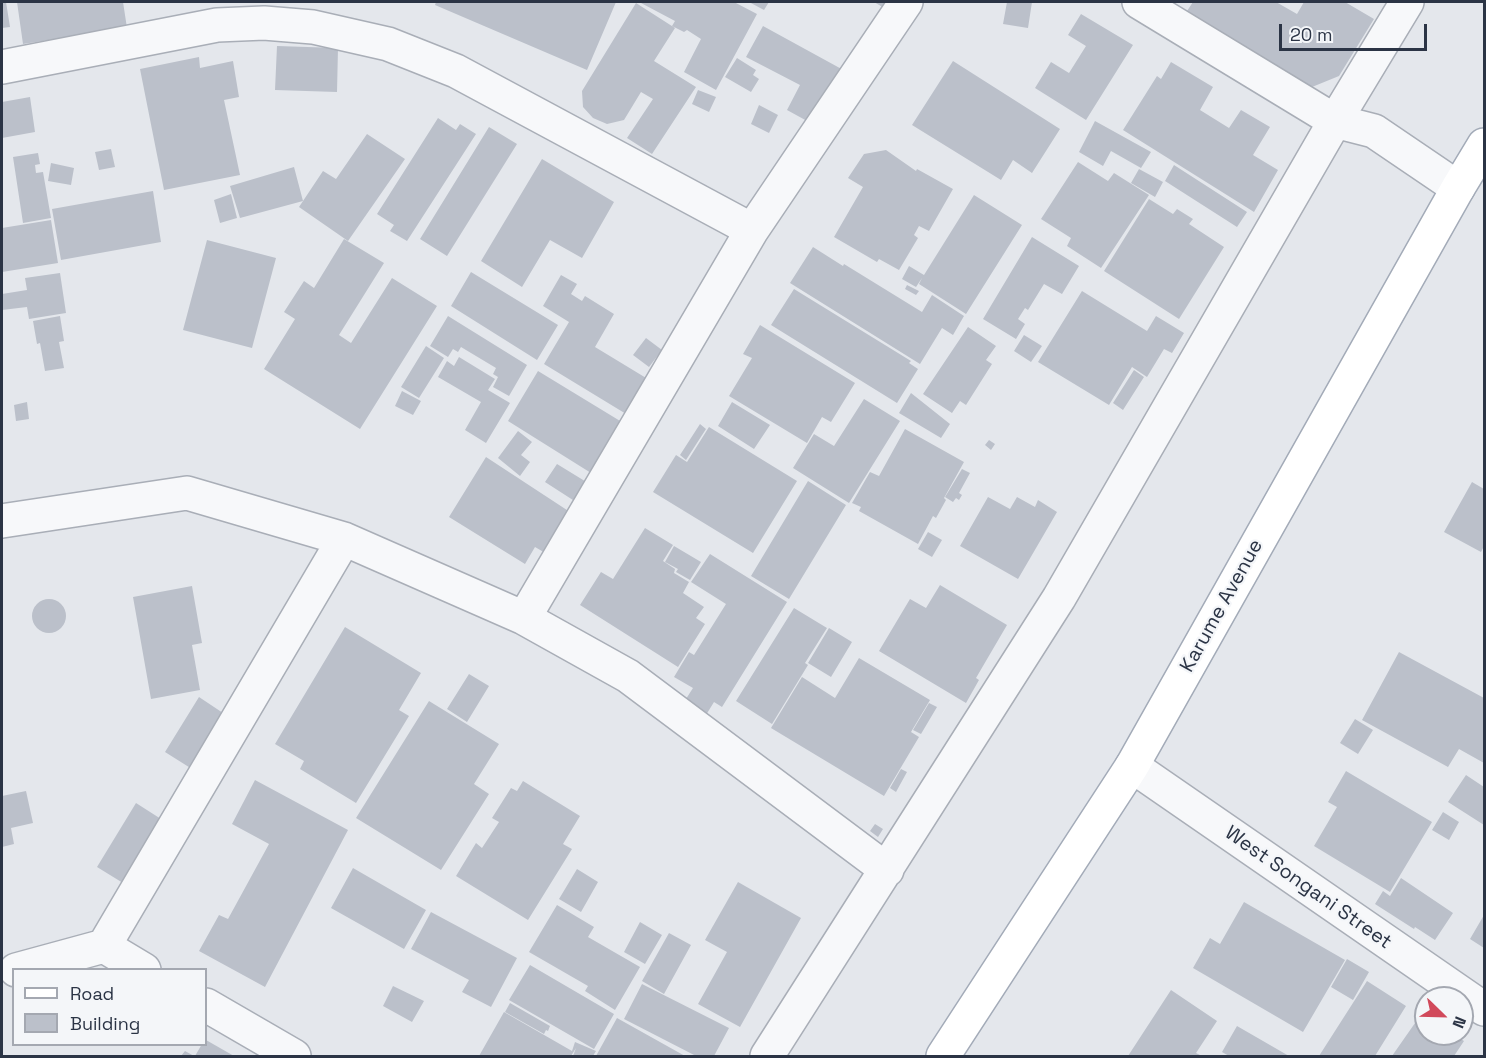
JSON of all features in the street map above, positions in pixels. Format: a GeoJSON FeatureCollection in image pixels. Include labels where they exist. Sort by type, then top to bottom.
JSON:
{"type":"FeatureCollection","features":[{"type":"Feature","properties":{"kind":"main road","name":"Karume Avenue"},"geometry":{"type":"LineString","coordinates":[[943,1056],[1132,766],[1458,188],[1485,145]]}},
{"type":"Feature","properties":{"kind":"street"},"geometry":{"type":"LineString","coordinates":[[524,618],[752,230],[906,2]]}},
{"type":"Feature","properties":{"kind":"street"},"geometry":{"type":"LineString","coordinates":[[1139,2],[1335,122],[1374,131],[1458,188]]}},
{"type":"Feature","properties":{"kind":"street"},"geometry":{"type":"LineString","coordinates":[[767,1056],[1059,598],[1407,2]]}},
{"type":"Feature","properties":{"kind":"street"},"geometry":{"type":"LineString","coordinates":[[2,67],[217,25],[264,23],[313,27],[388,44],[456,71],[752,230]]}},
{"type":"Feature","properties":{"kind":"street"},"geometry":{"type":"LineString","coordinates":[[2,521],[187,493],[344,538],[524,618],[628,676],[887,870]]}},
{"type":"Feature","properties":{"kind":"street"},"geometry":{"type":"LineString","coordinates":[[22,968],[104,946],[344,538]]}},
{"type":"Feature","properties":{"kind":"street","name":"West Songani Street"},"geometry":{"type":"LineString","coordinates":[[1132,766],[1485,1009]]}},
{"type":"Feature","properties":{"kind":"street"},"geometry":{"type":"LineString","coordinates":[[104,946],[142,968]]}},
{"type":"Feature","properties":{"kind":"street"},"geometry":{"type":"LineString","coordinates":[[207,1006],[294,1056]]}},
{"type":"Feature","properties":{"kind":"building"},"geometry":{"type":"Polygon","coordinates":[[[2,2],[6,2],[10,27],[2,28],[2,2]]]}},
{"type":"Feature","properties":{"kind":"building"},"geometry":{"type":"Polygon","coordinates":[[[17,2],[123,2],[127,28],[23,44],[17,2]]]}},
{"type":"Feature","properties":{"kind":"building"},"geometry":{"type":"Polygon","coordinates":[[[436,2],[616,2],[587,70],[435,5],[436,2]]]}},
{"type":"Feature","properties":{"kind":"building"},"geometry":{"type":"Polygon","coordinates":[[[642,2],[734,2],[757,14],[716,90],[684,72],[701,39],[687,30],[684,32],[672,26],[675,21],[642,2]]]}},
{"type":"Feature","properties":{"kind":"building"},"geometry":{"type":"Polygon","coordinates":[[[749,2],[769,2],[764,10],[749,2]]]}},
{"type":"Feature","properties":{"kind":"building"},"geometry":{"type":"Polygon","coordinates":[[[874,2],[897,2],[891,12],[874,2]]]}},
{"type":"Feature","properties":{"kind":"building"},"geometry":{"type":"Polygon","coordinates":[[[1007,2],[1032,2],[1028,28],[1003,24],[1007,2]]]}},
{"type":"Feature","properties":{"kind":"building"},"geometry":{"type":"Polygon","coordinates":[[[1193,2],[1276,2],[1297,14],[1304,2],[1345,2],[1374,19],[1339,76],[1312,87],[1187,11],[1193,2]]]}},
{"type":"Feature","properties":{"kind":"building"},"geometry":{"type":"Polygon","coordinates":[[[636,3],[675,28],[654,61],[696,87],[652,154],[627,138],[653,99],[641,92],[624,120],[607,124],[593,118],[583,107],[582,91],[636,3]]]}},
{"type":"Feature","properties":{"kind":"building"},"geometry":{"type":"Polygon","coordinates":[[[1081,14],[1133,45],[1086,120],[1035,88],[1051,62],[1069,73],[1086,46],[1068,35],[1081,14]]]}},
{"type":"Feature","properties":{"kind":"building"},"geometry":{"type":"Polygon","coordinates":[[[763,26],[847,72],[818,127],[787,110],[800,85],[746,57],[763,26]]]}},
{"type":"Feature","properties":{"kind":"building"},"geometry":{"type":"Polygon","coordinates":[[[277,46],[338,48],[337,92],[275,90],[277,46]]]}},
{"type":"Feature","properties":{"kind":"building"},"geometry":{"type":"Polygon","coordinates":[[[199,57],[200,68],[233,61],[239,97],[224,100],[240,175],[164,190],[140,69],[199,57]]]}},
{"type":"Feature","properties":{"kind":"building"},"geometry":{"type":"Polygon","coordinates":[[[737,58],[756,70],[753,75],[759,79],[751,92],[725,77],[737,58]]]}},
{"type":"Feature","properties":{"kind":"building"},"geometry":{"type":"Polygon","coordinates":[[[953,61],[1060,129],[1032,173],[1013,160],[1001,180],[912,125],[953,61]]]}},
{"type":"Feature","properties":{"kind":"building"},"geometry":{"type":"Polygon","coordinates":[[[1171,62],[1213,87],[1200,110],[1229,128],[1241,110],[1270,127],[1253,155],[1278,170],[1254,212],[1123,130],[1157,76],[1161,79],[1171,62]]]}},
{"type":"Feature","properties":{"kind":"building"},"geometry":{"type":"Polygon","coordinates":[[[698,90],[716,97],[709,112],[692,104],[698,90]]]}},
{"type":"Feature","properties":{"kind":"building"},"geometry":{"type":"Polygon","coordinates":[[[30,97],[35,132],[2,138],[2,102],[30,97]]]}},
{"type":"Feature","properties":{"kind":"building"},"geometry":{"type":"Polygon","coordinates":[[[759,105],[778,115],[769,133],[751,124],[759,105]]]}},
{"type":"Feature","properties":{"kind":"building"},"geometry":{"type":"Polygon","coordinates":[[[438,118],[456,130],[460,124],[476,134],[407,241],[390,231],[394,225],[377,214],[438,118]]]}},
{"type":"Feature","properties":{"kind":"building"},"geometry":{"type":"Polygon","coordinates":[[[1095,121],[1151,152],[1141,168],[1111,151],[1103,166],[1079,152],[1095,121]]]}},
{"type":"Feature","properties":{"kind":"building"},"geometry":{"type":"Polygon","coordinates":[[[489,127],[517,144],[447,256],[420,239],[489,127]]]}},
{"type":"Feature","properties":{"kind":"building"},"geometry":{"type":"Polygon","coordinates":[[[367,134],[405,159],[348,241],[299,207],[323,171],[336,179],[367,134]]]}},
{"type":"Feature","properties":{"kind":"building"},"geometry":{"type":"Polygon","coordinates":[[[111,149],[115,167],[99,170],[95,152],[111,149]]]}},
{"type":"Feature","properties":{"kind":"building"},"geometry":{"type":"Polygon","coordinates":[[[886,150],[916,171],[917,169],[953,189],[929,231],[919,226],[914,235],[918,238],[899,270],[879,259],[877,262],[834,237],[863,187],[848,178],[864,154],[886,150]]]}},
{"type":"Feature","properties":{"kind":"building"},"geometry":{"type":"Polygon","coordinates":[[[38,153],[40,164],[35,165],[36,173],[43,172],[51,218],[23,223],[13,157],[38,153]]]}},
{"type":"Feature","properties":{"kind":"building"},"geometry":{"type":"Polygon","coordinates":[[[542,159],[614,202],[582,258],[550,240],[522,287],[481,261],[542,159]]]}},
{"type":"Feature","properties":{"kind":"building"},"geometry":{"type":"Polygon","coordinates":[[[1078,162],[1108,181],[1114,173],[1149,195],[1101,268],[1067,246],[1071,238],[1041,219],[1078,162]]]}},
{"type":"Feature","properties":{"kind":"building"},"geometry":{"type":"Polygon","coordinates":[[[51,163],[74,168],[71,185],[48,181],[51,163]]]}},
{"type":"Feature","properties":{"kind":"building"},"geometry":{"type":"Polygon","coordinates":[[[1174,165],[1247,212],[1237,227],[1165,181],[1174,165]]]}},
{"type":"Feature","properties":{"kind":"building"},"geometry":{"type":"Polygon","coordinates":[[[294,167],[303,201],[240,218],[230,186],[294,167]]]}},
{"type":"Feature","properties":{"kind":"building"},"geometry":{"type":"Polygon","coordinates":[[[1139,169],[1163,182],[1155,197],[1131,183],[1139,169]]]}},
{"type":"Feature","properties":{"kind":"building"},"geometry":{"type":"Polygon","coordinates":[[[153,191],[161,242],[61,260],[52,209],[153,191]]]}},
{"type":"Feature","properties":{"kind":"building"},"geometry":{"type":"Polygon","coordinates":[[[231,194],[237,218],[220,223],[214,200],[231,194]]]}},
{"type":"Feature","properties":{"kind":"building"},"geometry":{"type":"Polygon","coordinates":[[[974,195],[1022,225],[966,314],[919,284],[922,278],[916,287],[902,279],[909,266],[924,275],[974,195]]]}},
{"type":"Feature","properties":{"kind":"building"},"geometry":{"type":"Polygon","coordinates":[[[1149,199],[1173,214],[1177,209],[1193,219],[1189,224],[1224,247],[1179,319],[1104,271],[1149,199]]]}},
{"type":"Feature","properties":{"kind":"building"},"geometry":{"type":"Polygon","coordinates":[[[51,220],[58,263],[2,272],[2,228],[51,220]]]}},
{"type":"Feature","properties":{"kind":"building"},"geometry":{"type":"Polygon","coordinates":[[[1032,237],[1079,266],[1062,294],[1044,284],[1028,310],[1025,308],[1018,319],[1025,324],[1016,339],[983,319],[1032,237]]]}},
{"type":"Feature","properties":{"kind":"building"},"geometry":{"type":"Polygon","coordinates":[[[344,239],[384,263],[339,335],[351,343],[392,278],[437,306],[360,429],[264,369],[295,319],[284,312],[304,281],[314,288],[344,239]]]}},
{"type":"Feature","properties":{"kind":"building"},"geometry":{"type":"Polygon","coordinates":[[[207,240],[276,258],[252,348],[183,330],[207,240]]]}},
{"type":"Feature","properties":{"kind":"building"},"geometry":{"type":"Polygon","coordinates":[[[813,247],[922,312],[932,295],[964,316],[953,335],[942,328],[920,364],[790,283],[813,247]]]}},
{"type":"Feature","properties":{"kind":"building"},"geometry":{"type":"Polygon","coordinates":[[[471,272],[558,325],[537,360],[451,306],[471,272]]]}},
{"type":"Feature","properties":{"kind":"building"},"geometry":{"type":"Polygon","coordinates":[[[60,273],[66,313],[29,319],[27,307],[2,310],[2,294],[27,290],[25,278],[60,273]]]}},
{"type":"Feature","properties":{"kind":"building"},"geometry":{"type":"Polygon","coordinates":[[[561,275],[577,284],[571,294],[582,301],[585,296],[614,314],[595,347],[656,384],[636,420],[544,364],[569,322],[543,306],[561,275]]]}},
{"type":"Feature","properties":{"kind":"building"},"geometry":{"type":"Polygon","coordinates":[[[907,285],[919,291],[916,295],[905,289],[907,285]]]}},
{"type":"Feature","properties":{"kind":"building"},"geometry":{"type":"Polygon","coordinates":[[[794,289],[911,361],[909,363],[918,369],[897,403],[771,325],[794,289]]]}},
{"type":"Feature","properties":{"kind":"building"},"geometry":{"type":"Polygon","coordinates":[[[1082,291],[1147,331],[1156,316],[1184,333],[1172,353],[1164,349],[1147,377],[1132,367],[1109,405],[1038,362],[1082,291]]]}},
{"type":"Feature","properties":{"kind":"building"},"geometry":{"type":"Polygon","coordinates":[[[60,316],[64,341],[59,342],[64,368],[45,371],[33,321],[60,316]]]}},
{"type":"Feature","properties":{"kind":"building"},"geometry":{"type":"Polygon","coordinates":[[[448,316],[527,365],[509,396],[493,387],[498,377],[493,374],[496,368],[461,347],[458,352],[453,349],[448,357],[430,346],[448,316]]]}},
{"type":"Feature","properties":{"kind":"building"},"geometry":{"type":"Polygon","coordinates":[[[760,325],[855,383],[831,422],[822,417],[807,443],[729,396],[752,358],[743,354],[760,325]]]}},
{"type":"Feature","properties":{"kind":"building"},"geometry":{"type":"Polygon","coordinates":[[[968,327],[996,346],[986,360],[992,364],[966,405],[960,401],[952,413],[923,394],[968,327]]]}},
{"type":"Feature","properties":{"kind":"building"},"geometry":{"type":"Polygon","coordinates":[[[1024,335],[1042,346],[1031,362],[1014,351],[1024,335]]]}},
{"type":"Feature","properties":{"kind":"building"},"geometry":{"type":"Polygon","coordinates":[[[646,338],[662,350],[649,367],[633,355],[646,338]]]}},
{"type":"Feature","properties":{"kind":"building"},"geometry":{"type":"Polygon","coordinates":[[[426,346],[444,358],[419,398],[401,387],[426,346]]]}},
{"type":"Feature","properties":{"kind":"building"},"geometry":{"type":"Polygon","coordinates":[[[459,357],[495,379],[488,390],[510,403],[486,443],[465,430],[481,402],[438,377],[447,361],[454,366],[459,357]]]}},
{"type":"Feature","properties":{"kind":"building"},"geometry":{"type":"Polygon","coordinates":[[[1134,370],[1144,377],[1123,410],[1113,403],[1134,370]]]}},
{"type":"Feature","properties":{"kind":"building"},"geometry":{"type":"Polygon","coordinates":[[[538,371],[630,427],[599,478],[508,421],[538,371]]]}},
{"type":"Feature","properties":{"kind":"building"},"geometry":{"type":"Polygon","coordinates":[[[402,391],[421,401],[413,415],[395,406],[402,391]]]}},
{"type":"Feature","properties":{"kind":"building"},"geometry":{"type":"Polygon","coordinates":[[[911,393],[950,424],[941,438],[899,413],[911,393]]]}},
{"type":"Feature","properties":{"kind":"building"},"geometry":{"type":"Polygon","coordinates":[[[864,399],[900,421],[849,503],[793,468],[814,434],[834,446],[864,399]]]}},
{"type":"Feature","properties":{"kind":"building"},"geometry":{"type":"Polygon","coordinates":[[[27,402],[29,419],[16,421],[14,405],[27,402]]]}},
{"type":"Feature","properties":{"kind":"building"},"geometry":{"type":"Polygon","coordinates":[[[732,402],[770,425],[754,449],[718,426],[732,402]]]}},
{"type":"Feature","properties":{"kind":"building"},"geometry":{"type":"Polygon","coordinates":[[[700,424],[706,429],[686,460],[680,455],[700,424]]]}},
{"type":"Feature","properties":{"kind":"building"},"geometry":{"type":"Polygon","coordinates":[[[709,427],[797,481],[753,553],[653,492],[676,455],[687,462],[709,427]]]}},
{"type":"Feature","properties":{"kind":"building"},"geometry":{"type":"Polygon","coordinates":[[[905,429],[964,462],[936,518],[933,516],[918,544],[859,511],[861,507],[852,503],[870,472],[879,476],[905,429]]]}},
{"type":"Feature","properties":{"kind":"building"},"geometry":{"type":"Polygon","coordinates":[[[518,431],[532,442],[521,455],[530,462],[520,476],[498,458],[518,431]]]}},
{"type":"Feature","properties":{"kind":"building"},"geometry":{"type":"Polygon","coordinates":[[[989,440],[995,444],[991,450],[985,445],[989,440]]]}},
{"type":"Feature","properties":{"kind":"building"},"geometry":{"type":"Polygon","coordinates":[[[486,457],[573,514],[547,554],[535,547],[525,564],[449,517],[486,457]]]}},
{"type":"Feature","properties":{"kind":"building"},"geometry":{"type":"Polygon","coordinates":[[[557,464],[588,483],[576,502],[545,482],[557,464]]]}},
{"type":"Feature","properties":{"kind":"building"},"geometry":{"type":"Polygon","coordinates":[[[962,469],[970,473],[959,493],[962,495],[959,500],[956,498],[953,502],[945,497],[962,469]]]}},
{"type":"Feature","properties":{"kind":"building"},"geometry":{"type":"Polygon","coordinates":[[[808,481],[846,505],[789,599],[751,576],[808,481]]]}},
{"type":"Feature","properties":{"kind":"building"},"geometry":{"type":"Polygon","coordinates":[[[1472,482],[1484,489],[1484,546],[1481,552],[1444,532],[1472,482]]]}},
{"type":"Feature","properties":{"kind":"building"},"geometry":{"type":"Polygon","coordinates":[[[988,497],[1010,509],[1017,497],[1035,507],[1038,500],[1057,512],[1018,579],[960,546],[988,497]]]}},
{"type":"Feature","properties":{"kind":"building"},"geometry":{"type":"Polygon","coordinates":[[[645,528],[673,545],[663,561],[675,569],[674,573],[689,582],[683,593],[704,607],[696,618],[705,624],[678,667],[580,605],[601,572],[613,579],[645,528]]]}},
{"type":"Feature","properties":{"kind":"building"},"geometry":{"type":"Polygon","coordinates":[[[928,532],[942,540],[932,557],[918,549],[928,532]]]}},
{"type":"Feature","properties":{"kind":"building"},"geometry":{"type":"Polygon","coordinates":[[[674,546],[701,562],[690,580],[676,572],[678,569],[665,562],[674,546]]]}},
{"type":"Feature","properties":{"kind":"building"},"geometry":{"type":"Polygon","coordinates":[[[710,554],[787,602],[722,707],[714,702],[706,715],[684,702],[693,688],[674,677],[689,652],[694,655],[726,604],[691,582],[710,554]]]}},
{"type":"Feature","properties":{"kind":"building"},"geometry":{"type":"Polygon","coordinates":[[[940,585],[1007,625],[976,678],[979,680],[966,703],[879,651],[910,599],[926,608],[940,585]]]}},
{"type":"Feature","properties":{"kind":"building"},"geometry":{"type":"Polygon","coordinates":[[[192,586],[202,643],[192,645],[200,690],[151,699],[133,597],[192,586]]]}},
{"type":"Feature","properties":{"kind":"building"},"geometry":{"type":"Polygon","coordinates":[[[49,599],[61,604],[66,616],[61,628],[49,633],[37,628],[32,616],[37,604],[49,599]]]}},
{"type":"Feature","properties":{"kind":"building"},"geometry":{"type":"Polygon","coordinates":[[[794,608],[827,628],[805,663],[808,665],[772,724],[736,701],[794,608]]]}},
{"type":"Feature","properties":{"kind":"building"},"geometry":{"type":"Polygon","coordinates":[[[345,627],[421,673],[399,710],[409,716],[356,803],[300,769],[304,761],[275,744],[345,627]]]}},
{"type":"Feature","properties":{"kind":"building"},"geometry":{"type":"Polygon","coordinates":[[[829,628],[852,642],[831,677],[808,663],[829,628]]]}},
{"type":"Feature","properties":{"kind":"building"},"geometry":{"type":"Polygon","coordinates":[[[1399,652],[1484,698],[1484,763],[1459,749],[1448,767],[1362,720],[1399,652]]]}},
{"type":"Feature","properties":{"kind":"building"},"geometry":{"type":"Polygon","coordinates":[[[859,658],[930,700],[911,732],[919,737],[884,796],[771,728],[802,677],[835,698],[859,658]]]}},
{"type":"Feature","properties":{"kind":"building"},"geometry":{"type":"Polygon","coordinates":[[[469,674],[489,686],[467,722],[447,709],[469,674]]]}},
{"type":"Feature","properties":{"kind":"building"},"geometry":{"type":"Polygon","coordinates":[[[199,697],[226,715],[192,769],[165,752],[199,697]]]}},
{"type":"Feature","properties":{"kind":"building"},"geometry":{"type":"Polygon","coordinates":[[[429,701],[499,744],[474,784],[489,794],[441,870],[356,818],[429,701]]]}},
{"type":"Feature","properties":{"kind":"building"},"geometry":{"type":"Polygon","coordinates":[[[929,703],[937,707],[921,734],[913,730],[929,703]]]}},
{"type":"Feature","properties":{"kind":"building"},"geometry":{"type":"Polygon","coordinates":[[[1355,719],[1373,730],[1358,754],[1340,743],[1355,719]]]}},
{"type":"Feature","properties":{"kind":"building"},"geometry":{"type":"Polygon","coordinates":[[[901,769],[907,772],[896,792],[890,788],[901,769]]]}},
{"type":"Feature","properties":{"kind":"building"},"geometry":{"type":"Polygon","coordinates":[[[1346,771],[1432,822],[1390,892],[1314,846],[1337,807],[1328,802],[1346,771]]]}},
{"type":"Feature","properties":{"kind":"building"},"geometry":{"type":"Polygon","coordinates":[[[1466,775],[1484,787],[1484,825],[1448,802],[1466,775]]]}},
{"type":"Feature","properties":{"kind":"building"},"geometry":{"type":"Polygon","coordinates":[[[255,780],[348,830],[265,987],[199,951],[219,915],[228,919],[269,844],[232,824],[255,780]]]}},
{"type":"Feature","properties":{"kind":"building"},"geometry":{"type":"Polygon","coordinates":[[[523,781],[580,816],[563,844],[572,849],[528,920],[456,876],[476,843],[482,848],[499,822],[492,818],[511,788],[517,791],[523,781]]]}},
{"type":"Feature","properties":{"kind":"building"},"geometry":{"type":"Polygon","coordinates":[[[26,791],[33,823],[11,828],[14,844],[2,847],[2,796],[26,791]]]}},
{"type":"Feature","properties":{"kind":"building"},"geometry":{"type":"Polygon","coordinates":[[[136,803],[161,819],[123,883],[97,867],[136,803]]]}},
{"type":"Feature","properties":{"kind":"building"},"geometry":{"type":"Polygon","coordinates":[[[1443,812],[1459,822],[1449,840],[1432,830],[1443,812]]]}},
{"type":"Feature","properties":{"kind":"building"},"geometry":{"type":"Polygon","coordinates":[[[875,824],[883,829],[878,837],[870,831],[875,824]]]}},
{"type":"Feature","properties":{"kind":"building"},"geometry":{"type":"Polygon","coordinates":[[[353,868],[426,910],[404,949],[331,908],[353,868]]]}},
{"type":"Feature","properties":{"kind":"building"},"geometry":{"type":"Polygon","coordinates":[[[577,869],[598,882],[581,912],[559,899],[577,869]]]}},
{"type":"Feature","properties":{"kind":"building"},"geometry":{"type":"Polygon","coordinates":[[[1401,878],[1453,913],[1435,940],[1375,904],[1383,891],[1390,896],[1401,878]]]}},
{"type":"Feature","properties":{"kind":"building"},"geometry":{"type":"Polygon","coordinates":[[[738,882],[801,918],[740,1027],[698,1004],[727,952],[705,940],[738,882]]]}},
{"type":"Feature","properties":{"kind":"building"},"geometry":{"type":"Polygon","coordinates":[[[1244,902],[1345,960],[1303,1032],[1193,968],[1210,938],[1220,944],[1244,902]]]}},
{"type":"Feature","properties":{"kind":"building"},"geometry":{"type":"Polygon","coordinates":[[[557,905],[594,927],[588,937],[640,967],[615,1010],[585,991],[588,986],[529,952],[557,905]]]}},
{"type":"Feature","properties":{"kind":"building"},"geometry":{"type":"Polygon","coordinates":[[[431,912],[517,958],[491,1007],[462,992],[469,980],[411,949],[431,912]]]}},
{"type":"Feature","properties":{"kind":"building"},"geometry":{"type":"Polygon","coordinates":[[[1484,915],[1484,948],[1470,939],[1484,915]]]}},
{"type":"Feature","properties":{"kind":"building"},"geometry":{"type":"Polygon","coordinates":[[[640,922],[662,935],[645,964],[624,952],[640,922]]]}},
{"type":"Feature","properties":{"kind":"building"},"geometry":{"type":"Polygon","coordinates":[[[669,933],[691,945],[664,994],[642,981],[669,933]]]}},
{"type":"Feature","properties":{"kind":"building"},"geometry":{"type":"Polygon","coordinates":[[[1347,959],[1369,972],[1353,1000],[1331,987],[1347,959]]]}},
{"type":"Feature","properties":{"kind":"building"},"geometry":{"type":"Polygon","coordinates":[[[530,965],[614,1014],[594,1049],[509,1000],[530,965]]]}},
{"type":"Feature","properties":{"kind":"building"},"geometry":{"type":"Polygon","coordinates":[[[1367,981],[1406,1006],[1375,1056],[1319,1056],[1367,981]]]}},
{"type":"Feature","properties":{"kind":"building"},"geometry":{"type":"Polygon","coordinates":[[[642,984],[729,1028],[714,1056],[696,1056],[624,1019],[642,984]]]}},
{"type":"Feature","properties":{"kind":"building"},"geometry":{"type":"Polygon","coordinates":[[[393,986],[424,1001],[412,1022],[383,1006],[393,986]]]}},
{"type":"Feature","properties":{"kind":"building"},"geometry":{"type":"Polygon","coordinates":[[[1171,990],[1217,1021],[1196,1053],[1202,1056],[1128,1056],[1171,990]]]}},
{"type":"Feature","properties":{"kind":"building"},"geometry":{"type":"Polygon","coordinates":[[[510,1003],[550,1026],[548,1031],[546,1030],[544,1034],[505,1012],[510,1003]]]}},
{"type":"Feature","properties":{"kind":"building"},"geometry":{"type":"Polygon","coordinates":[[[504,1012],[572,1051],[575,1042],[596,1051],[593,1056],[573,1056],[576,1048],[571,1056],[479,1056],[504,1012]]]}},
{"type":"Feature","properties":{"kind":"building"},"geometry":{"type":"Polygon","coordinates":[[[617,1018],[685,1056],[596,1056],[617,1018]]]}},
{"type":"Feature","properties":{"kind":"building"},"geometry":{"type":"Polygon","coordinates":[[[1414,1024],[1414,1046],[1461,1046],[1454,1056],[1392,1056],[1414,1024]]]}},
{"type":"Feature","properties":{"kind":"building"},"geometry":{"type":"Polygon","coordinates":[[[1237,1026],[1289,1056],[1229,1056],[1222,1052],[1237,1026]]]}},
{"type":"Feature","properties":{"kind":"building"},"geometry":{"type":"Polygon","coordinates":[[[207,1041],[234,1056],[195,1056],[201,1046],[207,1046],[207,1041]]]}},
{"type":"Feature","properties":{"kind":"building"},"geometry":{"type":"Polygon","coordinates":[[[185,1051],[194,1056],[181,1056],[185,1051]]]}}]}
